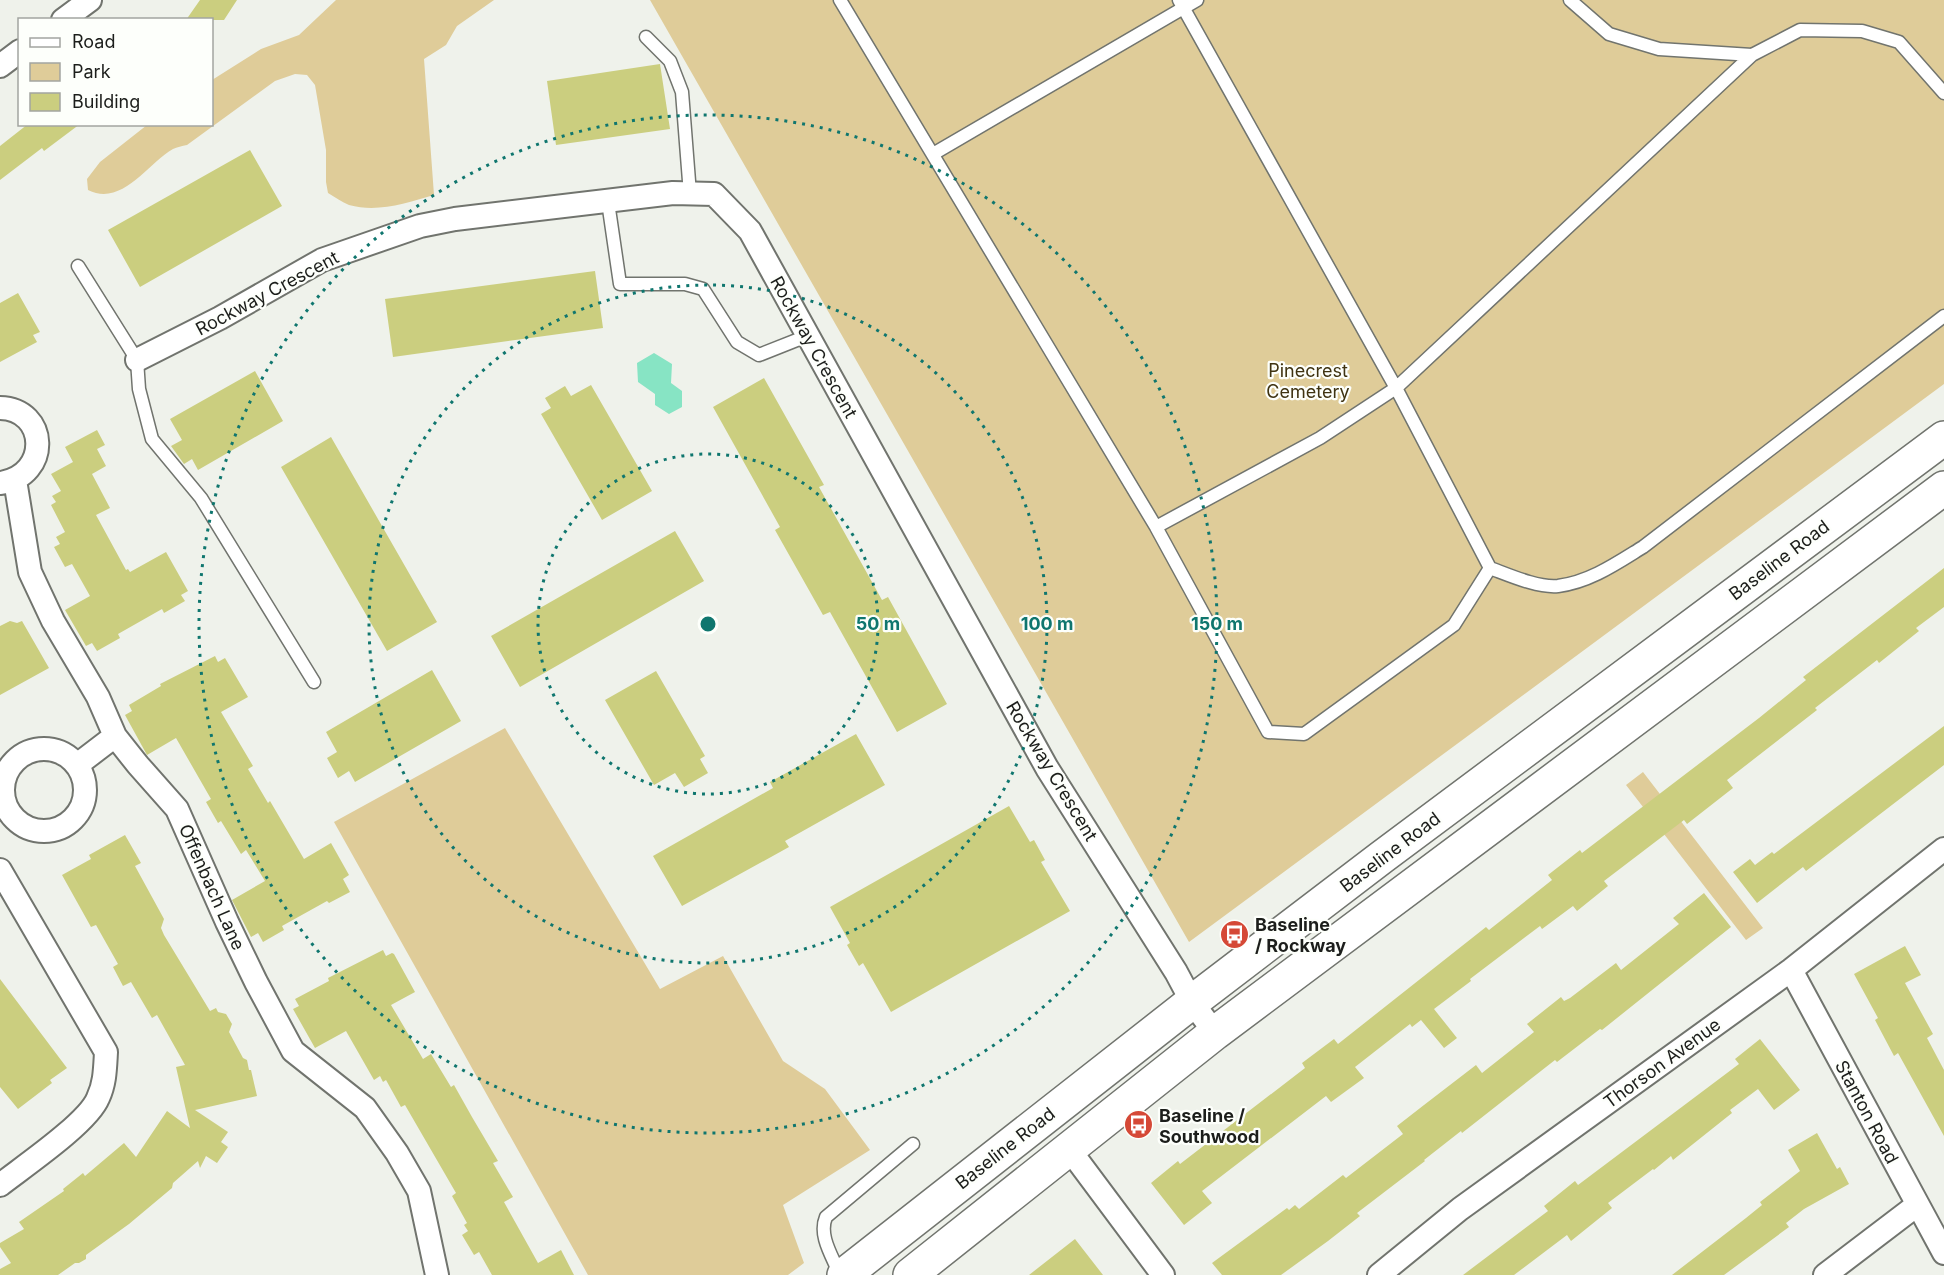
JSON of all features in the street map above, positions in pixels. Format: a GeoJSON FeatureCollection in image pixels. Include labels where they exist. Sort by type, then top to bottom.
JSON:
{"type":"FeatureCollection","features":[{"type":"Feature","properties":{"kind":"main road","name":"Baseline Road"},"geometry":{"type":"LineString","coordinates":[[842,1275],[1382,857],[1944,438]]}},
{"type":"Feature","properties":{"kind":"main road"},"geometry":{"type":"LineString","coordinates":[[910,1275],[1215,1033],[1944,488]]}},
{"type":"Feature","properties":{"kind":"street"},"geometry":{"type":"LineString","coordinates":[[66,18],[90,0]]}},
{"type":"Feature","properties":{"kind":"street"},"geometry":{"type":"LineString","coordinates":[[0,66],[18,52]]}},
{"type":"Feature","properties":{"kind":"street","name":"Rockway Crescent"},"geometry":{"type":"LineString","coordinates":[[136,360],[220,318],[322,260],[420,226],[455,219],[673,193],[714,194],[750,231],[1047,768],[1176,972],[1192,1002],[1215,1033]]}},
{"type":"Feature","properties":{"kind":"street","name":"Offenbach Lane"},"geometry":{"type":"LineString","coordinates":[[0,408],[18,412],[28,420],[38,441],[33,464],[25,474],[8,481],[30,572],[53,621],[98,697],[115,736],[177,809],[227,922],[293,1052],[365,1108],[397,1153],[418,1191],[437,1275]]}},
{"type":"Feature","properties":{"kind":"street"},"geometry":{"type":"LineString","coordinates":[[77,765],[115,736]]}},
{"type":"Feature","properties":{"kind":"street"},"geometry":{"type":"LineString","coordinates":[[39,749],[53,750],[66,755],[77,765],[83,777],[85,796],[78,814],[69,824],[58,830],[45,832],[32,830],[5,819],[2,788],[5,774],[13,762],[25,753],[39,749]]}},
{"type":"Feature","properties":{"kind":"street","name":"Thorson Avenue"},"geometry":{"type":"LineString","coordinates":[[1379,1275],[1460,1209],[1791,970],[1944,849]]}},
{"type":"Feature","properties":{"kind":"street"},"geometry":{"type":"LineString","coordinates":[[0,870],[105,1053],[105,1080],[97,1101],[73,1128],[0,1185]]}},
{"type":"Feature","properties":{"kind":"street","name":"Stanton Road"},"geometry":{"type":"LineString","coordinates":[[1791,970],[1944,1253]]}},
{"type":"Feature","properties":{"kind":"street"},"geometry":{"type":"LineString","coordinates":[[1069,1149],[1163,1275]]}},
{"type":"Feature","properties":{"kind":"street"},"geometry":{"type":"LineString","coordinates":[[1825,1275],[1917,1205]]}},
{"type":"Feature","properties":{"kind":"lane"},"geometry":{"type":"LineString","coordinates":[[840,0],[1156,527],[1268,732],[1304,734],[1454,625],[1490,568]]}},
{"type":"Feature","properties":{"kind":"lane"},"geometry":{"type":"LineString","coordinates":[[933,154],[1181,4],[1197,0]]}},
{"type":"Feature","properties":{"kind":"lane"},"geometry":{"type":"LineString","coordinates":[[1570,0],[1609,34],[1659,49],[1752,56]]}},
{"type":"Feature","properties":{"kind":"lane"},"geometry":{"type":"LineString","coordinates":[[1181,4],[1396,388],[1490,568],[1528,582],[1557,586],[1594,576],[1643,547],[1944,316]]}},
{"type":"Feature","properties":{"kind":"lane"},"geometry":{"type":"LineString","coordinates":[[1156,527],[1320,438],[1396,388],[1752,56],[1800,30],[1862,31],[1899,42],[1944,93]]}},
{"type":"Feature","properties":{"kind":"lane"},"geometry":{"type":"LineString","coordinates":[[646,37],[670,61],[682,92],[690,194]]}},
{"type":"Feature","properties":{"kind":"lane"},"geometry":{"type":"LineString","coordinates":[[608,202],[620,284],[685,284],[703,289],[737,342],[759,355],[807,336]]}},
{"type":"Feature","properties":{"kind":"lane"},"geometry":{"type":"LineString","coordinates":[[78,266],[136,360],[138,389],[152,439],[201,498],[314,682]]}},
{"type":"Feature","properties":{"kind":"lane"},"geometry":{"type":"LineString","coordinates":[[842,1275],[824,1236],[823,1224],[826,1217],[914,1144]]}},
{"type":"Feature","properties":{"kind":"green space"},"geometry":{"type":"Polygon","coordinates":[[[336,0],[494,0],[457,26],[446,45],[424,59],[434,195],[392,206],[371,208],[349,205],[328,193],[326,150],[315,85],[307,75],[295,74],[275,81],[187,145],[175,148],[163,156],[123,188],[112,193],[100,194],[88,190],[87,179],[100,162],[146,126],[213,126],[213,79],[261,49],[299,35],[336,0]]]}},
{"type":"Feature","properties":{"kind":"green space","name":"Pinecrest Cemetery"},"geometry":{"type":"Polygon","coordinates":[[[650,0],[1944,0],[1944,384],[1189,942],[650,0]]]}},
{"type":"Feature","properties":{"kind":"green space"},"geometry":{"type":"Polygon","coordinates":[[[505,728],[660,989],[723,956],[783,1061],[825,1089],[870,1150],[783,1205],[804,1263],[788,1275],[588,1275],[334,822],[505,728]]]}},
{"type":"Feature","properties":{"kind":"green space"},"geometry":{"type":"Polygon","coordinates":[[[1643,772],[1763,928],[1746,940],[1626,785],[1643,772]]]}},
{"type":"Feature","properties":{"kind":"shaded area"},"geometry":{"type":"Polygon","coordinates":[[[654,353],[672,364],[671,383],[682,391],[682,407],[669,414],[655,405],[655,394],[638,382],[637,363],[654,353]]]}},
{"type":"Feature","properties":{"kind":"building"},"geometry":{"type":"Polygon","coordinates":[[[200,0],[237,0],[224,20],[187,18],[200,0]]]}},
{"type":"Feature","properties":{"kind":"building"},"geometry":{"type":"Polygon","coordinates":[[[660,64],[670,129],[556,145],[547,81],[660,64]]]}},
{"type":"Feature","properties":{"kind":"building"},"geometry":{"type":"Polygon","coordinates":[[[25,126],[77,126],[44,151],[42,148],[0,180],[0,146],[25,126]]]}},
{"type":"Feature","properties":{"kind":"building"},"geometry":{"type":"Polygon","coordinates":[[[250,150],[282,206],[140,287],[108,230],[250,150]]]}},
{"type":"Feature","properties":{"kind":"building"},"geometry":{"type":"Polygon","coordinates":[[[595,271],[603,328],[393,357],[385,299],[595,271]]]}},
{"type":"Feature","properties":{"kind":"building"},"geometry":{"type":"Polygon","coordinates":[[[18,293],[40,332],[33,335],[37,342],[0,362],[0,303],[18,293]]]}},
{"type":"Feature","properties":{"kind":"building"},"geometry":{"type":"Polygon","coordinates":[[[255,371],[283,421],[198,470],[192,459],[184,464],[171,446],[182,440],[170,419],[255,371]]]}},
{"type":"Feature","properties":{"kind":"building"},"geometry":{"type":"Polygon","coordinates":[[[764,378],[824,485],[819,487],[882,600],[888,597],[947,704],[897,732],[830,612],[823,615],[775,530],[780,527],[713,407],[764,378]]]}},
{"type":"Feature","properties":{"kind":"building"},"geometry":{"type":"Polygon","coordinates":[[[591,385],[652,491],[602,520],[541,414],[551,408],[545,398],[565,386],[571,396],[591,385]]]}},
{"type":"Feature","properties":{"kind":"building"},"geometry":{"type":"Polygon","coordinates":[[[97,430],[105,445],[97,449],[106,466],[92,474],[110,508],[96,515],[126,570],[130,572],[166,552],[188,591],[181,595],[185,601],[164,613],[162,609],[118,634],[120,638],[97,651],[92,643],[86,646],[65,610],[90,596],[72,564],[65,567],[54,547],[60,544],[56,537],[65,532],[51,505],[56,502],[52,496],[61,491],[51,474],[73,462],[65,447],[97,430]]]}},
{"type":"Feature","properties":{"kind":"building"},"geometry":{"type":"Polygon","coordinates":[[[331,437],[437,622],[387,651],[281,467],[331,437]]]}},
{"type":"Feature","properties":{"kind":"building"},"geometry":{"type":"Polygon","coordinates":[[[675,531],[704,581],[520,687],[491,636],[675,531]]]}},
{"type":"Feature","properties":{"kind":"building"},"geometry":{"type":"Polygon","coordinates":[[[1944,568],[1944,607],[1916,628],[1919,631],[1879,663],[1877,660],[1815,708],[1817,710],[1727,780],[1733,788],[1687,824],[1684,820],[1604,881],[1608,886],[1577,911],[1573,906],[1542,929],[1540,926],[1434,1009],[1457,1038],[1444,1048],[1421,1020],[1412,1027],[1410,1024],[1355,1067],[1364,1078],[1331,1102],[1326,1096],[1202,1191],[1212,1203],[1184,1225],[1151,1183],[1178,1161],[1180,1164],[1305,1068],[1302,1063],[1334,1039],[1338,1044],[1486,927],[1489,930],[1552,880],[1548,875],[1580,850],[1582,853],[1759,718],[1806,680],[1803,677],[1944,568]]]}},
{"type":"Feature","properties":{"kind":"building"},"geometry":{"type":"Polygon","coordinates":[[[10,621],[17,623],[22,621],[49,668],[0,695],[0,626],[10,621]]]}},
{"type":"Feature","properties":{"kind":"building"},"geometry":{"type":"Polygon","coordinates":[[[215,656],[218,662],[225,658],[248,697],[221,712],[253,766],[248,769],[268,803],[270,801],[304,859],[331,843],[349,875],[343,879],[350,892],[329,903],[327,901],[282,926],[284,930],[263,942],[258,933],[251,937],[232,900],[265,881],[246,850],[241,854],[221,821],[218,823],[206,802],[211,799],[176,738],[147,755],[125,715],[132,711],[129,705],[161,686],[160,684],[215,656]]]}},
{"type":"Feature","properties":{"kind":"building"},"geometry":{"type":"Polygon","coordinates":[[[432,670],[461,721],[355,782],[349,771],[338,778],[327,758],[337,752],[326,732],[432,670]]]}},
{"type":"Feature","properties":{"kind":"building"},"geometry":{"type":"Polygon","coordinates":[[[656,671],[705,756],[700,759],[708,773],[684,787],[675,773],[654,785],[605,700],[656,671]]]}},
{"type":"Feature","properties":{"kind":"building"},"geometry":{"type":"Polygon","coordinates":[[[1944,726],[1944,765],[1806,871],[1803,867],[1757,903],[1733,872],[1750,859],[1755,865],[1772,852],[1774,854],[1944,726]]]}},
{"type":"Feature","properties":{"kind":"building"},"geometry":{"type":"Polygon","coordinates":[[[856,734],[885,785],[785,841],[789,847],[682,906],[653,856],[773,788],[770,782],[856,734]]]}},
{"type":"Feature","properties":{"kind":"building"},"geometry":{"type":"Polygon","coordinates":[[[1009,806],[1030,842],[1034,840],[1045,860],[1041,862],[1070,911],[891,1012],[863,963],[859,966],[847,945],[850,943],[830,907],[1009,806]]]}},
{"type":"Feature","properties":{"kind":"building"},"geometry":{"type":"Polygon","coordinates":[[[125,835],[141,863],[135,866],[164,919],[161,928],[164,935],[210,1011],[216,1008],[218,1012],[226,1014],[232,1024],[229,1032],[243,1058],[247,1060],[257,1096],[195,1110],[228,1132],[221,1142],[228,1147],[217,1163],[206,1156],[200,1168],[198,1161],[173,1183],[172,1188],[129,1224],[86,1255],[86,1259],[75,1263],[58,1275],[0,1275],[0,1269],[11,1263],[0,1247],[0,1243],[24,1229],[19,1222],[64,1191],[63,1189],[83,1173],[85,1176],[124,1143],[136,1157],[167,1111],[190,1128],[176,1067],[185,1065],[157,1015],[152,1018],[131,982],[123,986],[113,967],[118,964],[96,925],[91,927],[62,875],[91,859],[89,855],[125,835]]]}},
{"type":"Feature","properties":{"kind":"building"},"geometry":{"type":"Polygon","coordinates":[[[1704,893],[1731,927],[1602,1030],[1600,1029],[1557,1062],[1555,1060],[1462,1133],[1461,1131],[1357,1213],[1360,1216],[1328,1241],[1281,1275],[1222,1275],[1212,1263],[1287,1208],[1289,1210],[1295,1205],[1299,1209],[1343,1175],[1346,1178],[1403,1134],[1397,1126],[1476,1065],[1482,1073],[1534,1032],[1527,1024],[1561,997],[1564,1001],[1570,998],[1616,963],[1621,970],[1679,924],[1673,918],[1704,893]]]}},
{"type":"Feature","properties":{"kind":"building"},"geometry":{"type":"Polygon","coordinates":[[[1905,946],[1921,975],[1905,983],[1933,1034],[1927,1038],[1944,1070],[1944,1136],[1898,1053],[1894,1056],[1875,1020],[1878,1018],[1854,974],[1905,946]]]}},
{"type":"Feature","properties":{"kind":"building"},"geometry":{"type":"Polygon","coordinates":[[[383,950],[386,956],[394,954],[415,992],[391,1005],[423,1059],[431,1054],[451,1087],[454,1085],[498,1161],[493,1163],[513,1197],[504,1202],[538,1263],[561,1250],[574,1275],[492,1275],[479,1252],[474,1255],[462,1235],[468,1231],[464,1225],[467,1223],[452,1196],[456,1193],[405,1105],[401,1107],[386,1080],[383,1082],[380,1076],[374,1080],[346,1031],[315,1048],[293,1009],[299,1006],[295,999],[329,981],[328,978],[383,950]]]}},
{"type":"Feature","properties":{"kind":"building"},"geometry":{"type":"Polygon","coordinates":[[[0,979],[67,1068],[50,1080],[52,1083],[18,1109],[0,1087],[0,979]]]}},
{"type":"Feature","properties":{"kind":"building"},"geometry":{"type":"Polygon","coordinates":[[[1760,1039],[1800,1090],[1774,1110],[1758,1089],[1730,1110],[1732,1113],[1673,1160],[1671,1156],[1608,1203],[1612,1208],[1571,1241],[1567,1235],[1514,1275],[1463,1275],[1548,1211],[1544,1206],[1575,1181],[1578,1185],[1739,1064],[1735,1059],[1760,1039]]]}},
{"type":"Feature","properties":{"kind":"building"},"geometry":{"type":"Polygon","coordinates":[[[1817,1133],[1837,1169],[1840,1167],[1849,1184],[1804,1209],[1786,1223],[1789,1227],[1724,1275],[1672,1275],[1762,1205],[1760,1202],[1800,1171],[1788,1150],[1817,1133]]]}},
{"type":"Feature","properties":{"kind":"building"},"geometry":{"type":"Polygon","coordinates":[[[1075,1239],[1103,1275],[1029,1275],[1075,1239]]]}},
{"type":"Feature","properties":{"kind":"place","name":"Baseline / Rockway"},"geometry":{"type":"Point","coordinates":[1234,934]}},
{"type":"Feature","properties":{"kind":"place","name":"Baseline / Southwood"},"geometry":{"type":"Point","coordinates":[1138,1125]}}]}
